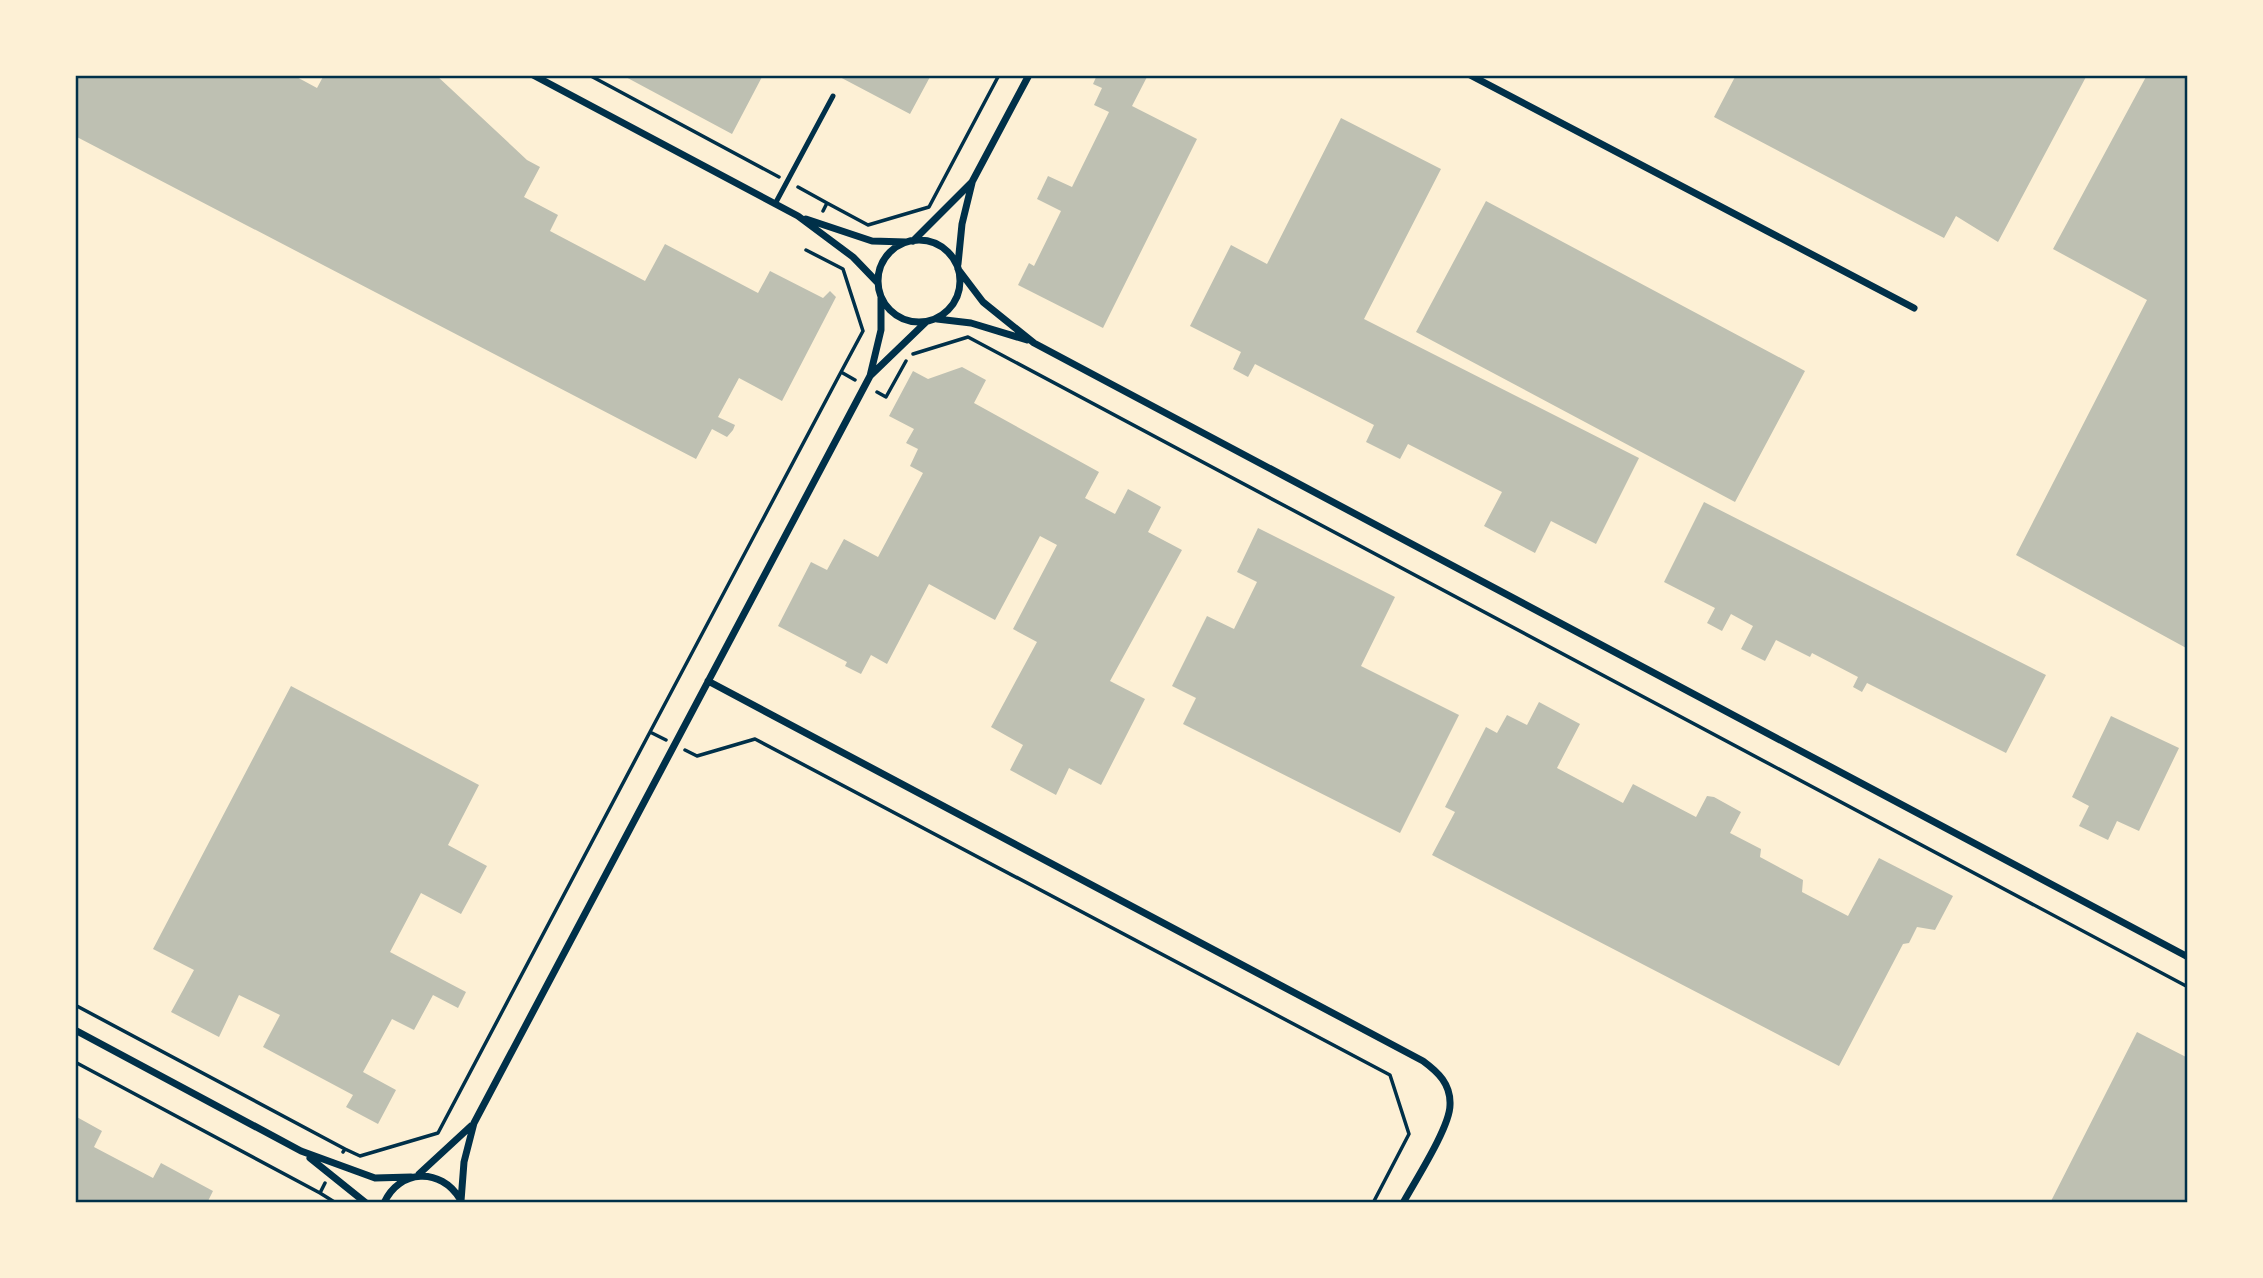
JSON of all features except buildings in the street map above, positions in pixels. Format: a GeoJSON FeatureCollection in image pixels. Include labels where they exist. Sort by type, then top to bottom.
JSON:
{"type":"FeatureCollection","features":[{"type":"Feature","properties":{"kind":"street"},"geometry":{"type":"LineString","coordinates":[[533,75],[798,216],[872,240],[911,241],[940,246],[951,255],[983,302],[1034,343]]}},
{"type":"Feature","properties":{"kind":"street"},"geometry":{"type":"LineString","coordinates":[[870,376],[931,320],[955,302],[960,286],[958,268],[962,223],[972,182],[1029,75]]}},
{"type":"Feature","properties":{"kind":"street"},"geometry":{"type":"LineString","coordinates":[[1470,75],[1914,308]]}},
{"type":"Feature","properties":{"kind":"street"},"geometry":{"type":"LineString","coordinates":[[878,283],[886,257],[911,241],[972,182]]}},
{"type":"Feature","properties":{"kind":"street"},"geometry":{"type":"LineString","coordinates":[[461,1202],[466,1147],[474,1122],[870,376],[881,330],[881,295],[878,283],[853,257],[798,216]]}},
{"type":"Feature","properties":{"kind":"street"},"geometry":{"type":"LineString","coordinates":[[881,295],[895,314],[910,321],[971,323],[1034,343],[2188,957]]}},
{"type":"Feature","properties":{"kind":"street"},"geometry":{"type":"LineString","coordinates":[[708,681],[1423,1061],[1440,1073],[1448,1089],[1451,1106],[1445,1124],[1403,1203]]}},
{"type":"Feature","properties":{"kind":"street"},"geometry":{"type":"LineString","coordinates":[[75,1030],[301,1152],[330,1172],[366,1203]]}},
{"type":"Feature","properties":{"kind":"street"},"geometry":{"type":"LineString","coordinates":[[384,1203],[393,1188],[446,1152],[474,1122]]}},
{"type":"Feature","properties":{"kind":"street"},"geometry":{"type":"LineString","coordinates":[[301,1152],[375,1178],[414,1176],[443,1181],[461,1202]]}},
{"type":"Feature","properties":{"kind":"lane"},"geometry":{"type":"LineString","coordinates":[[775,204],[833,96]]}},
{"type":"Feature","properties":{"kind":"path"},"geometry":{"type":"LineString","coordinates":[[589,75],[868,225],[929,207],[999,75]]}},
{"type":"Feature","properties":{"kind":"path"},"geometry":{"type":"LineString","coordinates":[[818,223],[827,203]]}},
{"type":"Feature","properties":{"kind":"path"},"geometry":{"type":"LineString","coordinates":[[75,1005],[360,1156],[438,1133],[863,331],[843,269],[806,250]]}},
{"type":"Feature","properties":{"kind":"path"},"geometry":{"type":"LineString","coordinates":[[841,372],[886,397],[909,355],[968,337],[2188,987]]}},
{"type":"Feature","properties":{"kind":"path"},"geometry":{"type":"LineString","coordinates":[[650,732],[697,756],[755,739],[1390,1075],[1409,1134],[1373,1203]]}},
{"type":"Feature","properties":{"kind":"path"},"geometry":{"type":"LineString","coordinates":[[75,1062],[337,1203]]}},
{"type":"Feature","properties":{"kind":"path"},"geometry":{"type":"LineString","coordinates":[[336,1165],[345,1149]]}},
{"type":"Feature","properties":{"kind":"path"},"geometry":{"type":"LineString","coordinates":[[320,1192],[330,1172]]}}]}
